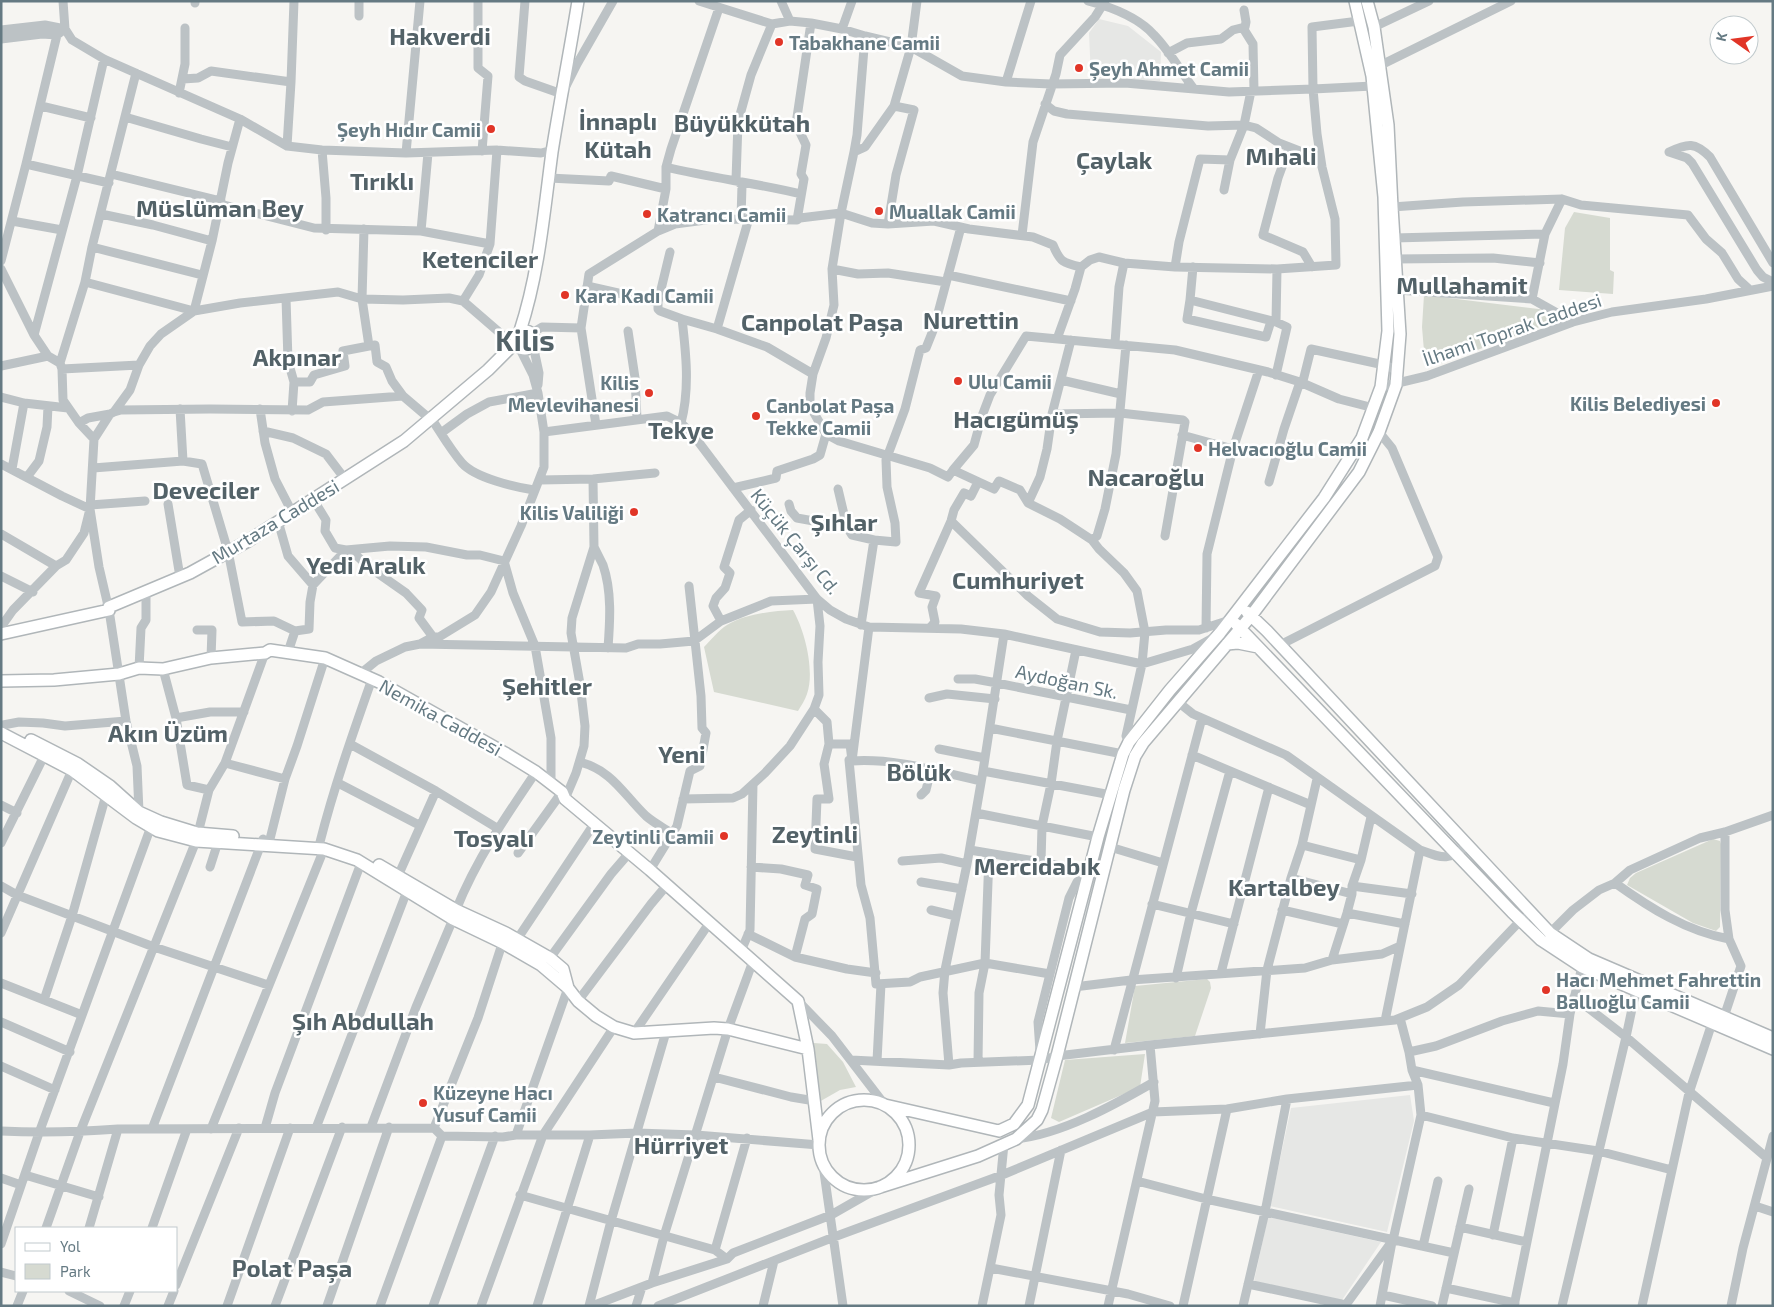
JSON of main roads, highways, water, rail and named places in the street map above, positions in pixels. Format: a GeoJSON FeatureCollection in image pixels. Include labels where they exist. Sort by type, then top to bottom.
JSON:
{"type":"FeatureCollection","features":[{"type":"Feature","properties":{"kind":"main road"},"geometry":{"type":"LineString","coordinates":[[531,294],[532,333],[535,340],[533,346],[525,349],[519,340],[531,294],[552,150],[578,1]]}},
{"type":"Feature","properties":{"kind":"main road"},"geometry":{"type":"LineString","coordinates":[[819,1142],[823,1126],[831,1114],[843,1105],[857,1100],[872,1100],[885,1105],[999,1131],[1014,1124],[1028,1105],[1098,837],[1110,794],[1128,742],[1231,620],[1324,498],[1362,438],[1381,387],[1388,331],[1384,197],[1372,86],[1355,1]]}},
{"type":"Feature","properties":{"kind":"main road"},"geometry":{"type":"LineString","coordinates":[[509,941],[568,988],[578,1001],[596,1016],[614,1027],[634,1034],[714,1028],[808,1049],[819,1153],[823,1165],[831,1176],[841,1184],[853,1189],[866,1190],[880,1187],[1004,1148],[1037,1120],[1042,1110],[1057,1056],[1124,790],[1135,756],[1143,743],[1252,616],[1359,472],[1379,432],[1396,385],[1400,334],[1388,125],[1381,65],[1367,1]]}},
{"type":"Feature","properties":{"kind":"main road"},"geometry":{"type":"LineString","coordinates":[[519,340],[527,330],[532,333]]}},
{"type":"Feature","properties":{"kind":"main road","name":"Murtaza Caddesi"},"geometry":{"type":"LineString","coordinates":[[1,634],[109,610],[109,607],[180,577],[228,551],[278,522],[404,441],[488,370],[519,340]]}},
{"type":"Feature","properties":{"kind":"main road"},"geometry":{"type":"LineString","coordinates":[[1261,603],[1267,631]]}},
{"type":"Feature","properties":{"kind":"main road"},"geometry":{"type":"LineString","coordinates":[[1241,607],[1267,631],[1550,933],[1588,959],[1773,1038]]}},
{"type":"Feature","properties":{"kind":"main road"},"geometry":{"type":"LineString","coordinates":[[1231,620],[1457,855],[1542,940],[1582,967],[1773,1049]]}},
{"type":"Feature","properties":{"kind":"main road"},"geometry":{"type":"LineString","coordinates":[[1227,644],[1238,643],[1258,647]]}},
{"type":"Feature","properties":{"kind":"main road","name":"Nemika Caddesi"},"geometry":{"type":"LineString","coordinates":[[1,681],[54,680],[119,674],[138,668],[163,669],[211,658],[265,653],[270,650],[324,658],[372,679],[505,753],[552,784],[594,824],[630,852],[798,1001],[808,1049]]}},
{"type":"Feature","properties":{"kind":"main road"},"geometry":{"type":"LineString","coordinates":[[2,727],[44,756],[72,770],[136,818],[152,822],[162,822],[197,837],[218,842],[264,841]]}},
{"type":"Feature","properties":{"kind":"main road"},"geometry":{"type":"LineString","coordinates":[[2,727],[78,764],[110,786],[152,822]]}},
{"type":"Feature","properties":{"kind":"main road"},"geometry":{"type":"LineString","coordinates":[[197,837],[322,846],[358,853],[398,876],[454,915]]}},
{"type":"Feature","properties":{"kind":"main road"},"geometry":{"type":"LineString","coordinates":[[322,846],[357,860],[407,891],[454,915],[550,958],[563,969],[568,988]]}},
{"type":"Feature","properties":{"kind":"main road"},"geometry":{"type":"LineString","coordinates":[[880,1187],[893,1179],[902,1168],[908,1155],[909,1140],[905,1126],[897,1114],[885,1105]]}},
{"type":"Feature","properties":{"kind":"place","name":"Tabakhane Camii"},"geometry":{"type":"Point","coordinates":[779,42]}},
{"type":"Feature","properties":{"kind":"place","name":"Şeyh Ahmet Camii"},"geometry":{"type":"Point","coordinates":[1079,68]}},
{"type":"Feature","properties":{"kind":"place","name":"Şeyh Hıdır Camii"},"geometry":{"type":"Point","coordinates":[491,129]}},
{"type":"Feature","properties":{"kind":"place","name":"Muallak Camii"},"geometry":{"type":"Point","coordinates":[879,211]}},
{"type":"Feature","properties":{"kind":"place","name":"Katrancı Camii"},"geometry":{"type":"Point","coordinates":[647,214]}},
{"type":"Feature","properties":{"kind":"place","name":"Kara Kadı Camii"},"geometry":{"type":"Point","coordinates":[565,295]}},
{"type":"Feature","properties":{"kind":"place","name":"Ulu Camii"},"geometry":{"type":"Point","coordinates":[958,381]}},
{"type":"Feature","properties":{"kind":"place","name":"Kilis Mevlevihanesi"},"geometry":{"type":"Point","coordinates":[649,393]}},
{"type":"Feature","properties":{"kind":"place","name":"Kilis Belediyesi"},"geometry":{"type":"Point","coordinates":[1716,403]}},
{"type":"Feature","properties":{"kind":"place","name":"Canbolat Paşa Tekke Camii"},"geometry":{"type":"Point","coordinates":[756,416]}},
{"type":"Feature","properties":{"kind":"place","name":"Helvacıoğlu Camii"},"geometry":{"type":"Point","coordinates":[1198,448]}},
{"type":"Feature","properties":{"kind":"place","name":"Kilis Valiliği"},"geometry":{"type":"Point","coordinates":[634,512]}},
{"type":"Feature","properties":{"kind":"place","name":"Zeytinli Camii"},"geometry":{"type":"Point","coordinates":[724,836]}},
{"type":"Feature","properties":{"kind":"place","name":"Hacı Mehmet Fahrettin Ballıoğlu Camii"},"geometry":{"type":"Point","coordinates":[1546,990]}},
{"type":"Feature","properties":{"kind":"place","name":"Küzeyne Hacı Yusuf Camii"},"geometry":{"type":"Point","coordinates":[423,1103]}},
{"type":"Feature","properties":{"kind":"district","name":"Hakverdi"},"geometry":{"type":"Point","coordinates":[440,35]}},
{"type":"Feature","properties":{"kind":"district","name":"Büyükkütah"},"geometry":{"type":"Point","coordinates":[742,122]}},
{"type":"Feature","properties":{"kind":"district","name":"İnnaplı Kütah"},"geometry":{"type":"Point","coordinates":[618,134]}},
{"type":"Feature","properties":{"kind":"district","name":"Mıhali"},"geometry":{"type":"Point","coordinates":[1281,155]}},
{"type":"Feature","properties":{"kind":"district","name":"Çaylak"},"geometry":{"type":"Point","coordinates":[1114,159]}},
{"type":"Feature","properties":{"kind":"district","name":"Tırıklı"},"geometry":{"type":"Point","coordinates":[382,180]}},
{"type":"Feature","properties":{"kind":"district","name":"Müslüman Bey"},"geometry":{"type":"Point","coordinates":[220,207]}},
{"type":"Feature","properties":{"kind":"district","name":"Ketenciler"},"geometry":{"type":"Point","coordinates":[480,258]}},
{"type":"Feature","properties":{"kind":"district","name":"Mullahamit"},"geometry":{"type":"Point","coordinates":[1462,284]}},
{"type":"Feature","properties":{"kind":"district","name":"Nurettin"},"geometry":{"type":"Point","coordinates":[971,319]}},
{"type":"Feature","properties":{"kind":"district","name":"Canpolat Paşa"},"geometry":{"type":"Point","coordinates":[822,321]}},
{"type":"Feature","properties":{"kind":"district","name":"Kilis"},"geometry":{"type":"Point","coordinates":[525,339]}},
{"type":"Feature","properties":{"kind":"district","name":"Akpınar"},"geometry":{"type":"Point","coordinates":[297,356]}},
{"type":"Feature","properties":{"kind":"district","name":"Hacıgümüş"},"geometry":{"type":"Point","coordinates":[1016,418]}},
{"type":"Feature","properties":{"kind":"district","name":"Tekye"},"geometry":{"type":"Point","coordinates":[681,429]}},
{"type":"Feature","properties":{"kind":"district","name":"Nacaroğlu"},"geometry":{"type":"Point","coordinates":[1146,476]}},
{"type":"Feature","properties":{"kind":"district","name":"Deveciler"},"geometry":{"type":"Point","coordinates":[206,489]}},
{"type":"Feature","properties":{"kind":"district","name":"Şıhlar"},"geometry":{"type":"Point","coordinates":[844,521]}},
{"type":"Feature","properties":{"kind":"district","name":"Yedi Aralık"},"geometry":{"type":"Point","coordinates":[366,564]}},
{"type":"Feature","properties":{"kind":"district","name":"Cumhuriyet"},"geometry":{"type":"Point","coordinates":[1018,579]}},
{"type":"Feature","properties":{"kind":"district","name":"Şehitler"},"geometry":{"type":"Point","coordinates":[547,685]}},
{"type":"Feature","properties":{"kind":"district","name":"Akın Üzüm"},"geometry":{"type":"Point","coordinates":[168,732]}},
{"type":"Feature","properties":{"kind":"district","name":"Yeni"},"geometry":{"type":"Point","coordinates":[682,753]}},
{"type":"Feature","properties":{"kind":"district","name":"Bölük"},"geometry":{"type":"Point","coordinates":[919,771]}},
{"type":"Feature","properties":{"kind":"district","name":"Zeytinli"},"geometry":{"type":"Point","coordinates":[815,833]}},
{"type":"Feature","properties":{"kind":"district","name":"Tosyalı"},"geometry":{"type":"Point","coordinates":[494,837]}},
{"type":"Feature","properties":{"kind":"district","name":"Mercidabık"},"geometry":{"type":"Point","coordinates":[1037,865]}},
{"type":"Feature","properties":{"kind":"district","name":"Kartalbey"},"geometry":{"type":"Point","coordinates":[1284,886]}},
{"type":"Feature","properties":{"kind":"district","name":"Şıh Abdullah"},"geometry":{"type":"Point","coordinates":[363,1020]}},
{"type":"Feature","properties":{"kind":"district","name":"Hürriyet"},"geometry":{"type":"Point","coordinates":[681,1144]}},
{"type":"Feature","properties":{"kind":"district","name":"Polat Paşa"},"geometry":{"type":"Point","coordinates":[292,1267]}}]}
